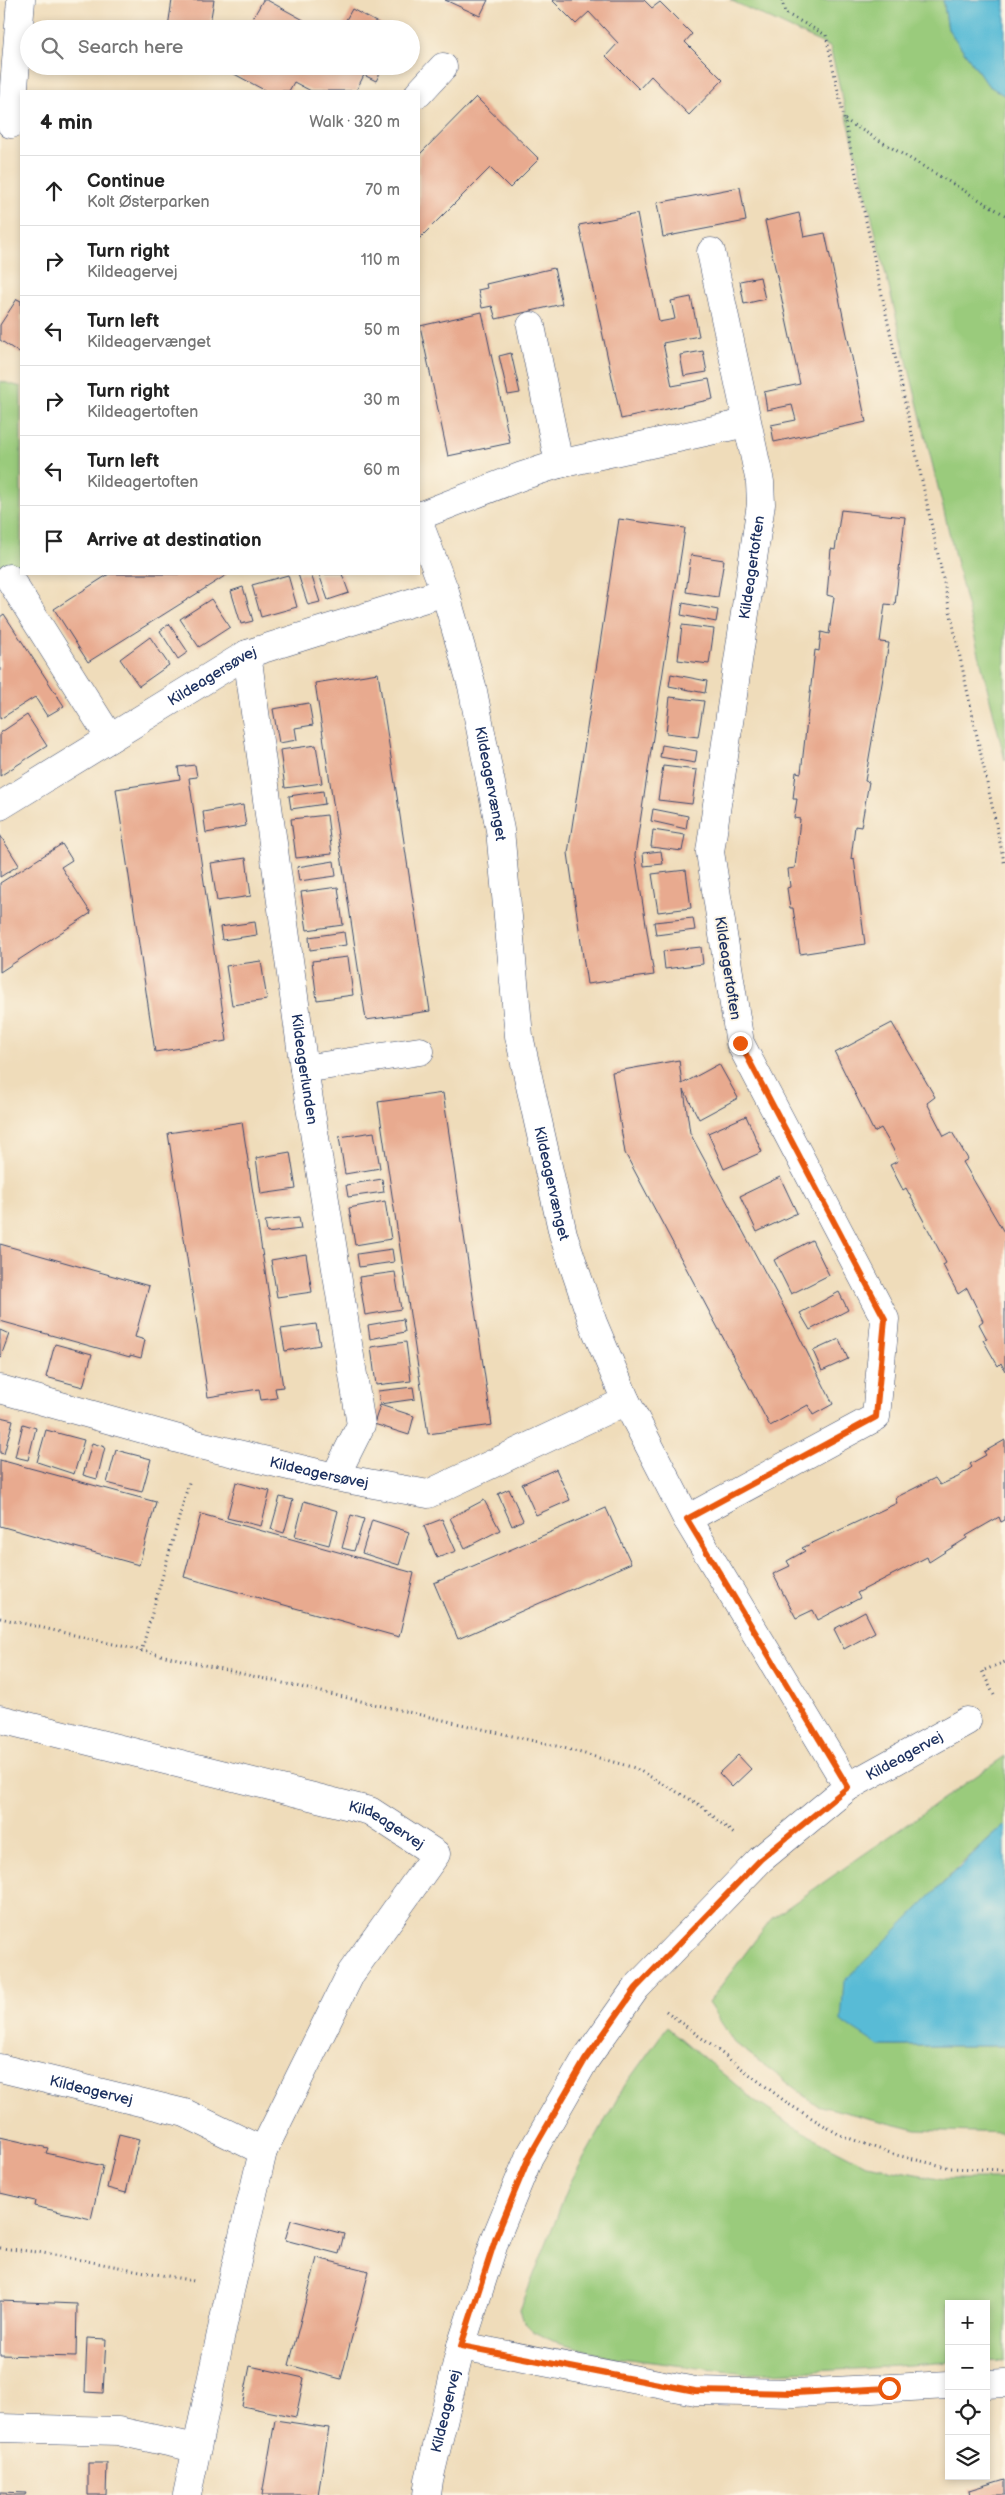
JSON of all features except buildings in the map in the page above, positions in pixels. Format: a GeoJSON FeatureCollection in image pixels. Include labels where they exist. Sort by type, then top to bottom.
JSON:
{"type":"FeatureCollection","features":[{"type":"Feature","properties":{"kind":"street"},"geometry":{"type":"LineString","coordinates":[[11,125],[21,0]]}},
{"type":"Feature","properties":{"kind":"street"},"geometry":{"type":"LineString","coordinates":[[420,92],[443,68]]}},
{"type":"Feature","properties":{"kind":"street","name":"Kildeagertoften"},"geometry":{"type":"LineString","coordinates":[[687,1519],[876,1417],[885,1319],[740,1043],[710,852],[761,504],[760,482],[711,252]]}},
{"type":"Feature","properties":{"kind":"street"},"geometry":{"type":"LineString","coordinates":[[531,326],[559,464]]}},
{"type":"Feature","properties":{"kind":"street"},"geometry":{"type":"LineString","coordinates":[[420,516],[522,476],[559,464],[746,423]]}},
{"type":"Feature","properties":{"kind":"street","name":"Kildeagervænget"},"geometry":{"type":"LineString","coordinates":[[420,526],[446,592],[472,686],[500,830],[519,1036],[561,1225],[592,1323],[626,1401],[687,1519],[848,1787]]}},
{"type":"Feature","properties":{"kind":"street"},"geometry":{"type":"LineString","coordinates":[[9,578],[110,738]]}},
{"type":"Feature","properties":{"kind":"street","name":"Kildeagersøvej"},"geometry":{"type":"LineString","coordinates":[[0,806],[247,654],[446,592]]}},
{"type":"Feature","properties":{"kind":"street","name":"Kildeagerlunden"},"geometry":{"type":"LineString","coordinates":[[247,654],[304,1069],[361,1425],[335,1477]]}},
{"type":"Feature","properties":{"kind":"street"},"geometry":{"type":"LineString","coordinates":[[304,1069],[420,1050]]}},
{"type":"Feature","properties":{"kind":"street","name":"Kildeagersøvej"},"geometry":{"type":"LineString","coordinates":[[0,1389],[200,1445],[335,1477],[428,1494],[626,1401]]}},
{"type":"Feature","properties":{"kind":"street","name":"Kildeagervej"},"geometry":{"type":"LineString","coordinates":[[0,1720],[370,1811],[436,1854],[351,1973],[264,2151],[230,2291],[187,2495]]}},
{"type":"Feature","properties":{"kind":"street","name":"Kildeagervej"},"geometry":{"type":"LineString","coordinates":[[428,2495],[461,2346],[496,2237],[529,2157],[585,2060],[636,1988],[761,1859],[848,1787],[967,1721]]}},
{"type":"Feature","properties":{"kind":"street","name":"Kildeagervej"},"geometry":{"type":"LineString","coordinates":[[0,2068],[185,2113],[264,2151]]}},
{"type":"Feature","properties":{"kind":"street"},"geometry":{"type":"LineString","coordinates":[[461,2346],[695,2391],[795,2393],[945,2385]]}},
{"type":"Feature","properties":{"kind":"street"},"geometry":{"type":"LineString","coordinates":[[990,2384],[1005,2383]]}},
{"type":"Feature","properties":{"kind":"street"},"geometry":{"type":"LineString","coordinates":[[0,2428],[118,2431],[196,2448]]}},
{"type":"Feature","properties":{"kind":"path"},"geometry":{"type":"LineString","coordinates":[[782,0],[785,13],[826,36],[1005,866]]}},
{"type":"Feature","properties":{"kind":"path"},"geometry":{"type":"LineString","coordinates":[[844,120],[1005,214]]}},
{"type":"Feature","properties":{"kind":"path"},"geometry":{"type":"LineString","coordinates":[[141,1652],[200,1445]]}},
{"type":"Feature","properties":{"kind":"path"},"geometry":{"type":"LineString","coordinates":[[0,1618],[141,1652],[556,1746],[636,1768],[700,1805],[761,1859]]}},
{"type":"Feature","properties":{"kind":"path"},"geometry":{"type":"LineString","coordinates":[[636,1988],[790,2105],[840,2135],[896,2155],[951,2168],[1005,2170]]}},
{"type":"Feature","properties":{"kind":"path"},"geometry":{"type":"LineString","coordinates":[[0,2248],[38,2252],[184,2279],[230,2291]]}},
{"type":"Feature","properties":{"kind":"green space"},"geometry":{"type":"Polygon","coordinates":[[[730,0],[943,0],[948,29],[988,85],[1005,96],[1005,760],[830,47],[730,0]]]}},
{"type":"Feature","properties":{"kind":"green space"},"geometry":{"type":"Polygon","coordinates":[[[0,381],[20,387],[20,567],[0,580],[0,381]]]}},
{"type":"Feature","properties":{"kind":"green space"},"geometry":{"type":"Polygon","coordinates":[[[1005,1756],[1005,1825],[961,1864],[906,1922],[879,2046],[1005,2046],[1005,2133],[916,2130],[817,2105],[735,2043],[708,2003],[771,1919],[1005,1756]]]}},
{"type":"Feature","properties":{"kind":"green space"},"geometry":{"type":"Polygon","coordinates":[[[667,2027],[754,2100],[795,2128],[866,2165],[944,2179],[1005,2179],[1005,2361],[990,2360],[990,2300],[945,2300],[945,2362],[856,2369],[746,2374],[613,2357],[553,2341],[533,2331],[524,2322],[520,2310],[570,2183],[625,2085],[667,2027]]]}},
{"type":"Feature","properties":{"kind":"water"},"geometry":{"type":"Polygon","coordinates":[[[943,0],[1005,0],[1005,96],[988,85],[948,29],[943,0]]]}},
{"type":"Feature","properties":{"kind":"water"},"geometry":{"type":"Polygon","coordinates":[[[1005,1825],[1005,2046],[879,2046],[841,2021],[844,1981],[1005,1825]]]}},
{"type":"Feature","properties":{"kind":"route"},"geometry":{"type":"LineString","coordinates":[[740,1043],[885,1319],[876,1417],[687,1519],[848,1787],[761,1859],[636,1988],[585,2060],[529,2157],[496,2237],[461,2346],[695,2391],[795,2393],[889,2388]]}}]}
